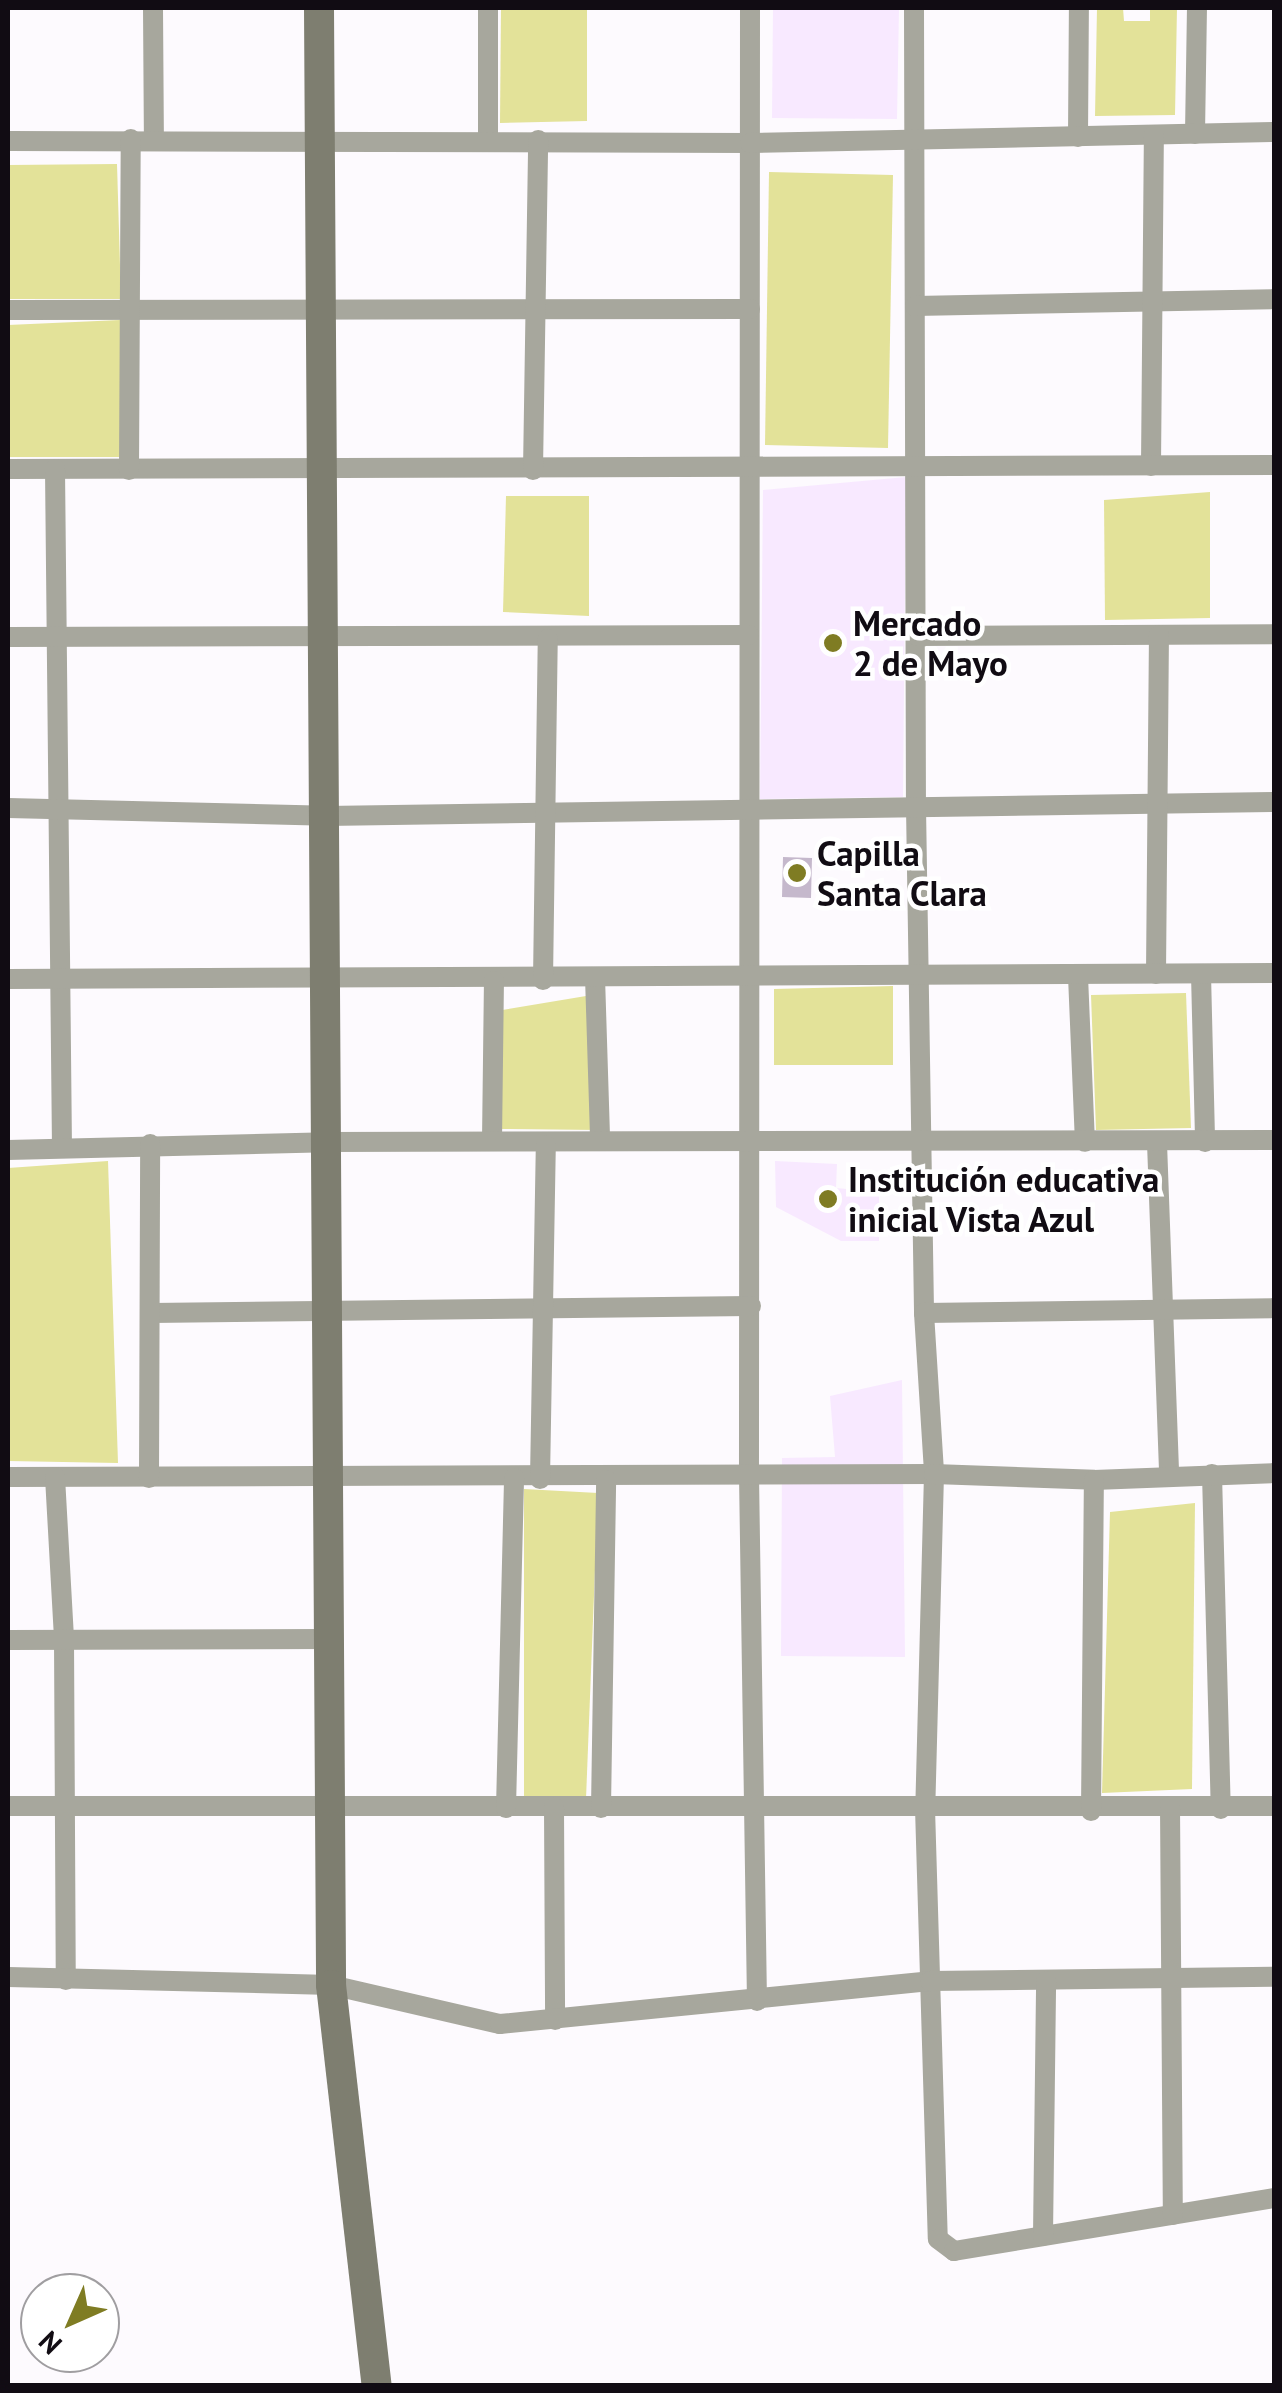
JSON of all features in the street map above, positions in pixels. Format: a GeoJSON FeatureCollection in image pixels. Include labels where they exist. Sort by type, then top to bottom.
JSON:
{"type":"FeatureCollection","features":[{"type":"Feature","properties":{"kind":"main road"},"geometry":{"type":"LineString","coordinates":[[319,8],[327,1142],[323,1475],[331,1985],[377,2386]]}},
{"type":"Feature","properties":{"kind":"street"},"geometry":{"type":"LineString","coordinates":[[153,8],[154,139]]}},
{"type":"Feature","properties":{"kind":"street"},"geometry":{"type":"LineString","coordinates":[[488,8],[488,140]]}},
{"type":"Feature","properties":{"kind":"street"},"geometry":{"type":"LineString","coordinates":[[750,8],[749,1475],[758,1808],[757,2001]]}},
{"type":"Feature","properties":{"kind":"street"},"geometry":{"type":"LineString","coordinates":[[914,8],[916,808],[924,1312],[934,1474],[925,1808],[938,2239],[954,2250],[1274,2198]]}},
{"type":"Feature","properties":{"kind":"street"},"geometry":{"type":"LineString","coordinates":[[1078,136],[1080,8]]}},
{"type":"Feature","properties":{"kind":"street"},"geometry":{"type":"LineString","coordinates":[[1195,134],[1198,8]]}},
{"type":"Feature","properties":{"kind":"street"},"geometry":{"type":"LineString","coordinates":[[8,141],[320,137],[750,143],[1274,132]]}},
{"type":"Feature","properties":{"kind":"street"},"geometry":{"type":"LineString","coordinates":[[1151,466],[1154,134]]}},
{"type":"Feature","properties":{"kind":"street"},"geometry":{"type":"LineString","coordinates":[[129,470],[131,139]]}},
{"type":"Feature","properties":{"kind":"street"},"geometry":{"type":"LineString","coordinates":[[534,470],[538,140]]}},
{"type":"Feature","properties":{"kind":"street"},"geometry":{"type":"LineString","coordinates":[[915,306],[1274,300]]}},
{"type":"Feature","properties":{"kind":"street"},"geometry":{"type":"LineString","coordinates":[[8,310],[750,309]]}},
{"type":"Feature","properties":{"kind":"street"},"geometry":{"type":"LineString","coordinates":[[8,469],[324,472],[1274,465]]}},
{"type":"Feature","properties":{"kind":"street"},"geometry":{"type":"LineString","coordinates":[[55,470],[62,1145]]}},
{"type":"Feature","properties":{"kind":"street"},"geometry":{"type":"LineString","coordinates":[[8,637],[325,634],[548,639],[748,635]]}},
{"type":"Feature","properties":{"kind":"street"},"geometry":{"type":"LineString","coordinates":[[918,636],[1274,634]]}},
{"type":"Feature","properties":{"kind":"street"},"geometry":{"type":"LineString","coordinates":[[1156,974],[1159,635]]}},
{"type":"Feature","properties":{"kind":"street"},"geometry":{"type":"LineString","coordinates":[[543,980],[542,813],[548,639]]}},
{"type":"Feature","properties":{"kind":"street"},"geometry":{"type":"LineString","coordinates":[[8,808],[326,816],[1274,802]]}},
{"type":"Feature","properties":{"kind":"street"},"geometry":{"type":"LineString","coordinates":[[8,979],[326,982],[920,971],[1078,976],[1274,973]]}},
{"type":"Feature","properties":{"kind":"street"},"geometry":{"type":"LineString","coordinates":[[1201,974],[1205,1142]]}},
{"type":"Feature","properties":{"kind":"street"},"geometry":{"type":"LineString","coordinates":[[1078,976],[1085,1142]]}},
{"type":"Feature","properties":{"kind":"street"},"geometry":{"type":"LineString","coordinates":[[594,977],[600,1140]]}},
{"type":"Feature","properties":{"kind":"street"},"geometry":{"type":"LineString","coordinates":[[492,1141],[494,980]]}},
{"type":"Feature","properties":{"kind":"street"},"geometry":{"type":"LineString","coordinates":[[8,1150],[62,1145],[327,1142],[492,1141],[546,1145],[600,1140],[1274,1140]]}},
{"type":"Feature","properties":{"kind":"street"},"geometry":{"type":"LineString","coordinates":[[1157,1143],[1169,1474]]}},
{"type":"Feature","properties":{"kind":"street"},"geometry":{"type":"LineString","coordinates":[[149,1478],[150,1144]]}},
{"type":"Feature","properties":{"kind":"street"},"geometry":{"type":"LineString","coordinates":[[540,1479],[547,1308],[546,1145]]}},
{"type":"Feature","properties":{"kind":"street"},"geometry":{"type":"LineString","coordinates":[[151,1313],[751,1306]]}},
{"type":"Feature","properties":{"kind":"street"},"geometry":{"type":"LineString","coordinates":[[924,1312],[1165,1306],[1274,1308]]}},
{"type":"Feature","properties":{"kind":"street"},"geometry":{"type":"LineString","coordinates":[[8,1477],[323,1475],[606,1480],[934,1474],[1094,1480],[1169,1474],[1274,1473]]}},
{"type":"Feature","properties":{"kind":"street"},"geometry":{"type":"LineString","coordinates":[[1212,1474],[1221,1809]]}},
{"type":"Feature","properties":{"kind":"street"},"geometry":{"type":"LineString","coordinates":[[55,1477],[64,1639],[66,1980]]}},
{"type":"Feature","properties":{"kind":"street"},"geometry":{"type":"LineString","coordinates":[[506,1808],[514,1478]]}},
{"type":"Feature","properties":{"kind":"street"},"geometry":{"type":"LineString","coordinates":[[602,1808],[606,1480]]}},
{"type":"Feature","properties":{"kind":"street"},"geometry":{"type":"LineString","coordinates":[[1091,1810],[1094,1480]]}},
{"type":"Feature","properties":{"kind":"street"},"geometry":{"type":"LineString","coordinates":[[8,1640],[324,1639]]}},
{"type":"Feature","properties":{"kind":"street"},"geometry":{"type":"LineString","coordinates":[[8,1806],[1091,1810],[1274,1806]]}},
{"type":"Feature","properties":{"kind":"street"},"geometry":{"type":"LineString","coordinates":[[1170,1806],[1167,1977],[1173,2214]]}},
{"type":"Feature","properties":{"kind":"street"},"geometry":{"type":"LineString","coordinates":[[554,1807],[555,2020]]}},
{"type":"Feature","properties":{"kind":"street"},"geometry":{"type":"LineString","coordinates":[[8,1977],[331,1985],[500,2024],[555,2020],[654,2004],[757,2001],[930,1981],[1274,1976]]}},
{"type":"Feature","properties":{"kind":"street"},"geometry":{"type":"LineString","coordinates":[[1043,2236],[1046,1981]]}},
{"type":"Feature","properties":{"kind":"shaded area"},"geometry":{"type":"Polygon","coordinates":[[[501,8],[587,8],[587,121],[500,123],[501,8]]]}},
{"type":"Feature","properties":{"kind":"shaded area"},"geometry":{"type":"Polygon","coordinates":[[[773,8],[899,8],[897,119],[772,118],[773,8]]]}},
{"type":"Feature","properties":{"kind":"shaded area"},"geometry":{"type":"Polygon","coordinates":[[[1097,8],[1123,8],[1124,21],[1150,21],[1150,8],[1177,8],[1175,115],[1095,116],[1097,8]]]}},
{"type":"Feature","properties":{"kind":"shaded area"},"geometry":{"type":"Polygon","coordinates":[[[117,164],[121,299],[8,299],[8,165],[117,164]]]}},
{"type":"Feature","properties":{"kind":"shaded area"},"geometry":{"type":"Polygon","coordinates":[[[769,172],[893,175],[888,448],[765,445],[769,172]]]}},
{"type":"Feature","properties":{"kind":"shaded area"},"geometry":{"type":"Polygon","coordinates":[[[120,320],[121,457],[8,457],[8,325],[120,320]]]}},
{"type":"Feature","properties":{"kind":"shaded area","name":"Mercado 2 de Mayo"},"geometry":{"type":"Polygon","coordinates":[[[906,477],[903,797],[760,799],[763,490],[906,477]]]}},
{"type":"Feature","properties":{"kind":"shaded area"},"geometry":{"type":"Polygon","coordinates":[[[1210,492],[1210,618],[1105,620],[1104,500],[1210,492]]]}},
{"type":"Feature","properties":{"kind":"shaded area"},"geometry":{"type":"Polygon","coordinates":[[[506,496],[589,496],[589,616],[503,612],[506,496]]]}},
{"type":"Feature","properties":{"kind":"shaded area"},"geometry":{"type":"Polygon","coordinates":[[[893,986],[893,1065],[774,1065],[774,989],[893,986]]]}},
{"type":"Feature","properties":{"kind":"shaded area"},"geometry":{"type":"Polygon","coordinates":[[[1186,993],[1191,1128],[1096,1130],[1091,995],[1186,993]]]}},
{"type":"Feature","properties":{"kind":"shaded area"},"geometry":{"type":"Polygon","coordinates":[[[586,996],[598,1130],[498,1129],[496,1011],[586,996]]]}},
{"type":"Feature","properties":{"kind":"shaded area"},"geometry":{"type":"Polygon","coordinates":[[[108,1161],[118,1463],[8,1461],[8,1168],[108,1161]]]}},
{"type":"Feature","properties":{"kind":"shaded area","name":"Institución educativa inicial Vista Azul"},"geometry":{"type":"Polygon","coordinates":[[[775,1161],[837,1164],[836,1188],[879,1192],[879,1241],[841,1241],[776,1207],[775,1161]]]}},
{"type":"Feature","properties":{"kind":"shaded area"},"geometry":{"type":"Polygon","coordinates":[[[902,1380],[905,1657],[781,1656],[782,1458],[835,1457],[830,1396],[902,1380]]]}},
{"type":"Feature","properties":{"kind":"shaded area"},"geometry":{"type":"Polygon","coordinates":[[[524,1489],[598,1493],[586,1799],[524,1796],[524,1489]]]}},
{"type":"Feature","properties":{"kind":"shaded area"},"geometry":{"type":"Polygon","coordinates":[[[1195,1503],[1192,1789],[1102,1793],[1110,1512],[1195,1503]]]}},
{"type":"Feature","properties":{"kind":"building","name":"Capilla Santa Clara"},"geometry":{"type":"Polygon","coordinates":[[[783,857],[812,858],[811,898],[782,897],[783,857]]]}},
{"type":"Feature","properties":{"kind":"place","name":"Mercado 2 de Mayo"},"geometry":{"type":"Point","coordinates":[833,643]}},
{"type":"Feature","properties":{"kind":"place","name":"Capilla Santa Clara"},"geometry":{"type":"Point","coordinates":[797,873]}},
{"type":"Feature","properties":{"kind":"place","name":"Institución educativa inicial Vista Azul"},"geometry":{"type":"Point","coordinates":[828,1199]}}]}
